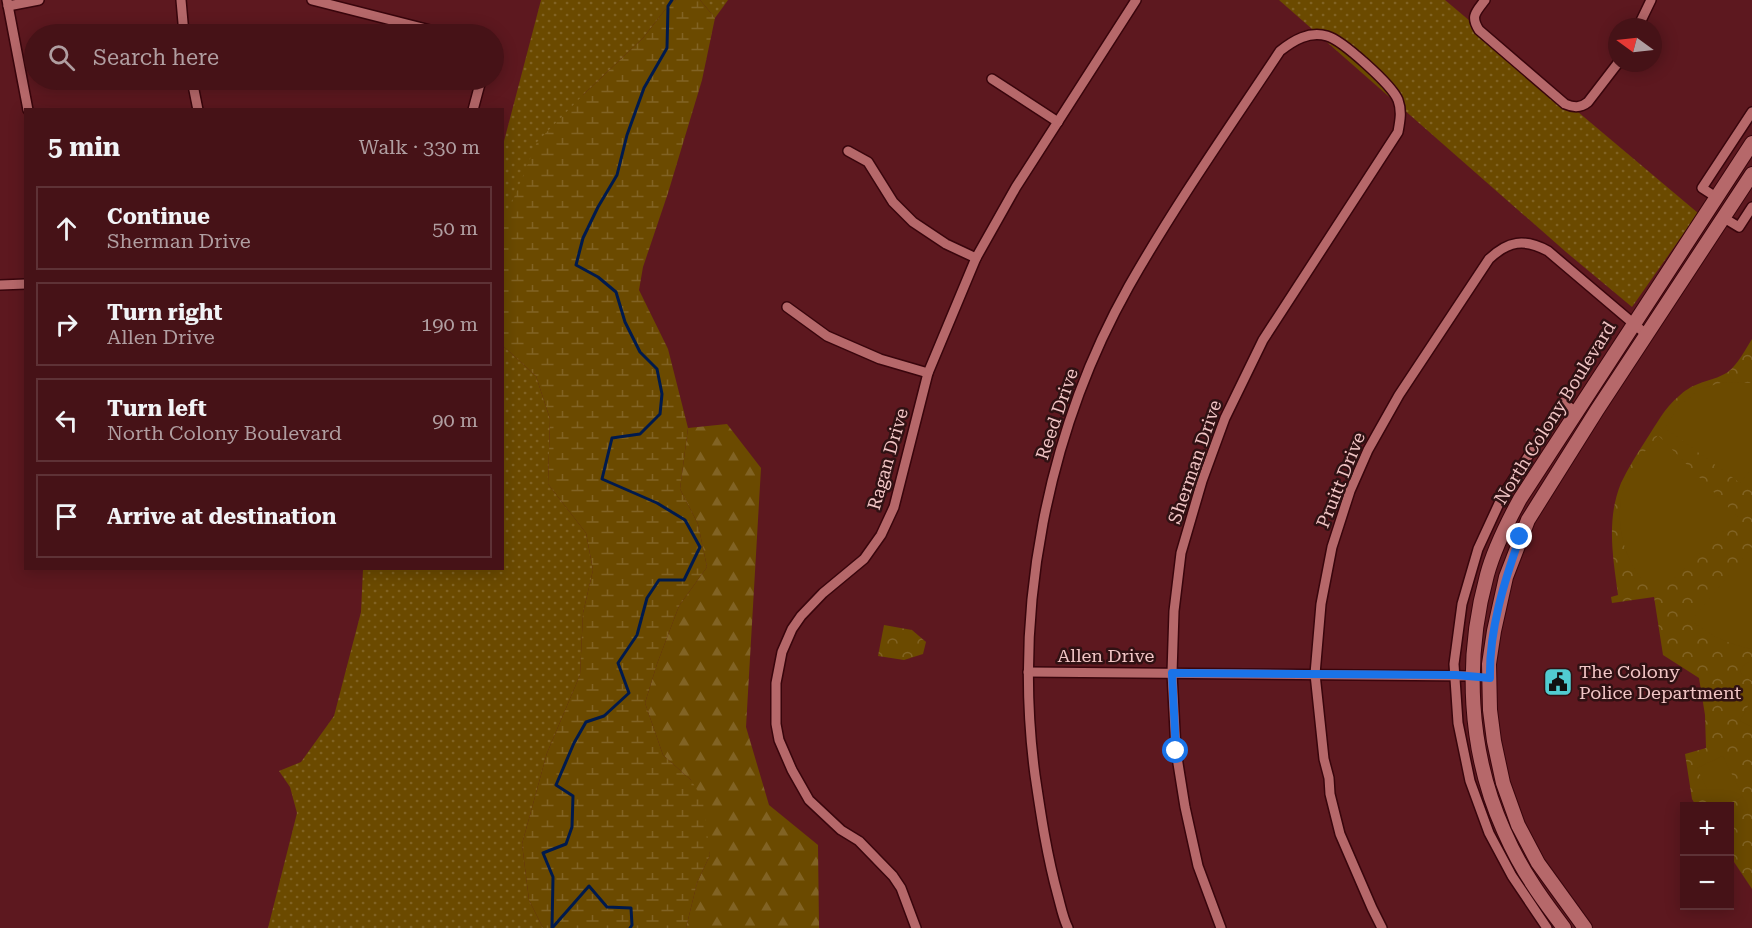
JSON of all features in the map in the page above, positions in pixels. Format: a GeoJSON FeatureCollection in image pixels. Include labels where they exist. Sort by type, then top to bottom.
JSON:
{"type":"FeatureCollection","features":[{"type":"Feature","properties":{"kind":"main road","name":"North Colony Boulevard"},"geometry":{"type":"LineString","coordinates":[[1564,928],[1530,882],[1504,832],[1485,780],[1474,721],[1472,676],[1476,630],[1487,574],[1507,523],[1520,499],[1752,143]]}},
{"type":"Feature","properties":{"kind":"main road","name":"North Colony Boulevard"},"geometry":{"type":"LineString","coordinates":[[1585,928],[1538,862],[1518,825],[1503,783],[1490,710],[1490,664],[1494,631],[1506,577],[1528,520],[1597,410],[1752,174]]}},
{"type":"Feature","properties":{"kind":"main road"},"geometry":{"type":"LineString","coordinates":[[1472,676],[1490,678]]}},
{"type":"Feature","properties":{"kind":"street"},"geometry":{"type":"LineString","coordinates":[[24,89],[8,3],[39,0]]}},
{"type":"Feature","properties":{"kind":"street"},"geometry":{"type":"LineString","coordinates":[[181,0],[183,24]]}},
{"type":"Feature","properties":{"kind":"street"},"geometry":{"type":"LineString","coordinates":[[312,0],[407,24]]}},
{"type":"Feature","properties":{"kind":"street","name":"Ragan Drive"},"geometry":{"type":"LineString","coordinates":[[916,928],[902,888],[893,876],[859,841],[841,830],[808,800],[786,758],[776,724],[775,691],[782,652],[792,629],[801,616],[823,593],[864,559],[881,535],[894,507],[928,374],[976,258],[1016,187],[1136,0]]}},
{"type":"Feature","properties":{"kind":"street"},"geometry":{"type":"LineString","coordinates":[[1485,0],[1474,15],[1479,30],[1565,104],[1572,107],[1583,106],[1611,72]]}},
{"type":"Feature","properties":{"kind":"street"},"geometry":{"type":"LineString","coordinates":[[1642,18],[1651,0]]}},
{"type":"Feature","properties":{"kind":"street","name":"Reed Drive"},"geometry":{"type":"LineString","coordinates":[[1068,928],[1051,870],[1041,816],[1030,740],[1028,672],[1033,588],[1044,518],[1059,456],[1077,402],[1101,341],[1128,287],[1158,237],[1280,51],[1296,39],[1312,35],[1327,36],[1342,44],[1362,61]]}},
{"type":"Feature","properties":{"kind":"street","name":"Sherman Drive"},"geometry":{"type":"LineString","coordinates":[[1221,928],[1198,866],[1176,751],[1172,673],[1174,611],[1181,553],[1202,481],[1225,418],[1263,340],[1398,132],[1401,115],[1397,99],[1386,84],[1362,61]]}},
{"type":"Feature","properties":{"kind":"street"},"geometry":{"type":"LineString","coordinates":[[992,79],[1058,122]]}},
{"type":"Feature","properties":{"kind":"street"},"geometry":{"type":"LineString","coordinates":[[24,90],[28,108]]}},
{"type":"Feature","properties":{"kind":"street"},"geometry":{"type":"LineString","coordinates":[[194,90],[198,108]]}},
{"type":"Feature","properties":{"kind":"street"},"geometry":{"type":"LineString","coordinates":[[474,108],[478,90]]}},
{"type":"Feature","properties":{"kind":"street"},"geometry":{"type":"LineString","coordinates":[[1716,197],[1702,188],[1752,112]]}},
{"type":"Feature","properties":{"kind":"street"},"geometry":{"type":"LineString","coordinates":[[848,151],[868,162],[893,202],[913,222],[946,244],[976,258]]}},
{"type":"Feature","properties":{"kind":"street"},"geometry":{"type":"LineString","coordinates":[[1724,218],[1739,227],[1752,207]]}},
{"type":"Feature","properties":{"kind":"street","name":"Pruitt Drive"},"geometry":{"type":"LineString","coordinates":[[1382,928],[1340,834],[1324,759],[1315,674],[1321,604],[1332,547],[1350,491],[1368,450],[1399,395],[1489,259],[1498,250],[1510,244],[1535,244],[1548,251],[1647,335]]}},
{"type":"Feature","properties":{"kind":"street"},"geometry":{"type":"LineString","coordinates":[[0,285],[24,284]]}},
{"type":"Feature","properties":{"kind":"street"},"geometry":{"type":"LineString","coordinates":[[787,307],[827,336],[880,359],[928,374]]}},
{"type":"Feature","properties":{"kind":"street"},"geometry":{"type":"LineString","coordinates":[[1547,928],[1512,876],[1489,833],[1470,781],[1458,723],[1454,675],[1462,604],[1478,549],[1502,497],[1563,402],[1576,412]]}},
{"type":"Feature","properties":{"kind":"street","name":"Allen Drive"},"geometry":{"type":"LineString","coordinates":[[1028,672],[1472,676]]}},
{"type":"Feature","properties":{"kind":"green space"},"geometry":{"type":"Polygon","coordinates":[[[541,0],[676,0],[668,6],[643,38],[584,94],[504,223],[504,141],[541,0]]]}},
{"type":"Feature","properties":{"kind":"green space"},"geometry":{"type":"Polygon","coordinates":[[[676,0],[700,0],[715,18],[702,80],[643,267],[639,290],[668,349],[688,428],[680,489],[698,524],[707,567],[679,606],[645,703],[663,755],[691,780],[703,800],[710,855],[697,883],[686,928],[543,928],[529,900],[522,844],[547,753],[580,675],[583,613],[593,570],[586,533],[548,484],[550,419],[536,376],[504,347],[504,222],[537,142],[643,38],[668,6],[676,0]]]}},
{"type":"Feature","properties":{"kind":"green space"},"geometry":{"type":"Polygon","coordinates":[[[700,0],[728,0],[715,18],[700,0]]]}},
{"type":"Feature","properties":{"kind":"green space"},"geometry":{"type":"Polygon","coordinates":[[[1279,0],[1445,0],[1698,213],[1632,307],[1566,252],[1279,0]]]}},
{"type":"Feature","properties":{"kind":"green space"},"geometry":{"type":"Polygon","coordinates":[[[1752,339],[1752,889],[1734,862],[1734,802],[1694,802],[1692,799],[1685,754],[1706,748],[1705,715],[1699,678],[1663,655],[1654,597],[1612,603],[1611,597],[1618,595],[1612,525],[1616,497],[1621,483],[1669,405],[1693,386],[1728,372],[1752,339]]]}},
{"type":"Feature","properties":{"kind":"green space"},"geometry":{"type":"Polygon","coordinates":[[[504,347],[536,376],[550,419],[548,484],[586,533],[593,570],[583,613],[580,675],[547,753],[522,844],[529,900],[543,928],[268,928],[297,813],[290,787],[279,771],[301,762],[334,716],[361,612],[363,570],[504,570],[504,347]]]}},
{"type":"Feature","properties":{"kind":"green space"},"geometry":{"type":"Polygon","coordinates":[[[1724,382],[1752,383],[1752,468],[1740,483],[1665,428],[1679,406],[1700,389],[1724,382]]]}},
{"type":"Feature","properties":{"kind":"green space"},"geometry":{"type":"Polygon","coordinates":[[[727,424],[761,468],[746,727],[769,805],[818,845],[819,928],[686,928],[697,883],[710,855],[691,780],[663,755],[645,703],[679,606],[707,567],[698,524],[680,489],[688,428],[727,424]]]}},
{"type":"Feature","properties":{"kind":"green space"},"geometry":{"type":"Polygon","coordinates":[[[1658,435],[1738,517],[1656,596],[1634,568],[1625,549],[1620,506],[1628,476],[1658,435]]]}},
{"type":"Feature","properties":{"kind":"green space"},"geometry":{"type":"Polygon","coordinates":[[[1752,547],[1752,649],[1720,638],[1691,621],[1752,547]]]}},
{"type":"Feature","properties":{"kind":"green space"},"geometry":{"type":"Polygon","coordinates":[[[884,625],[912,630],[926,642],[923,654],[904,660],[878,656],[884,625]]]}},
{"type":"Feature","properties":{"kind":"green space"},"geometry":{"type":"Polygon","coordinates":[[[1752,662],[1752,681],[1740,671],[1752,662]]]}},
{"type":"Feature","properties":{"kind":"green space"},"geometry":{"type":"Polygon","coordinates":[[[1752,698],[1752,727],[1740,721],[1752,698]]]}},
{"type":"Feature","properties":{"kind":"green space"},"geometry":{"type":"Polygon","coordinates":[[[1723,756],[1743,797],[1731,802],[1713,802],[1697,768],[1723,756]]]}},
{"type":"Feature","properties":{"kind":"waterway"},"geometry":{"type":"LineString","coordinates":[[552,928],[553,877],[543,853],[566,844],[572,827],[573,796],[556,785],[574,743],[586,722],[604,716],[629,693],[618,663],[637,635],[647,598],[659,580],[684,580],[700,547],[685,520],[657,503],[602,479],[612,438],[640,434],[660,414],[662,394],[657,369],[640,352],[625,322],[616,292],[598,277],[576,265],[583,238],[617,175],[627,135],[644,88],[667,48],[668,6],[672,0]]}},
{"type":"Feature","properties":{"kind":"waterway"},"geometry":{"type":"LineString","coordinates":[[553,927],[589,886],[607,907],[631,908],[632,925],[630,928]]}},
{"type":"Feature","properties":{"kind":"place","name":"The Colony Police Department"},"geometry":{"type":"Point","coordinates":[1558,682]}},
{"type":"Feature","properties":{"kind":"route"},"geometry":{"type":"LineString","coordinates":[[1176,751],[1172,673],[1456,675],[1490,678],[1494,631],[1506,577],[1520,537]]}}]}
